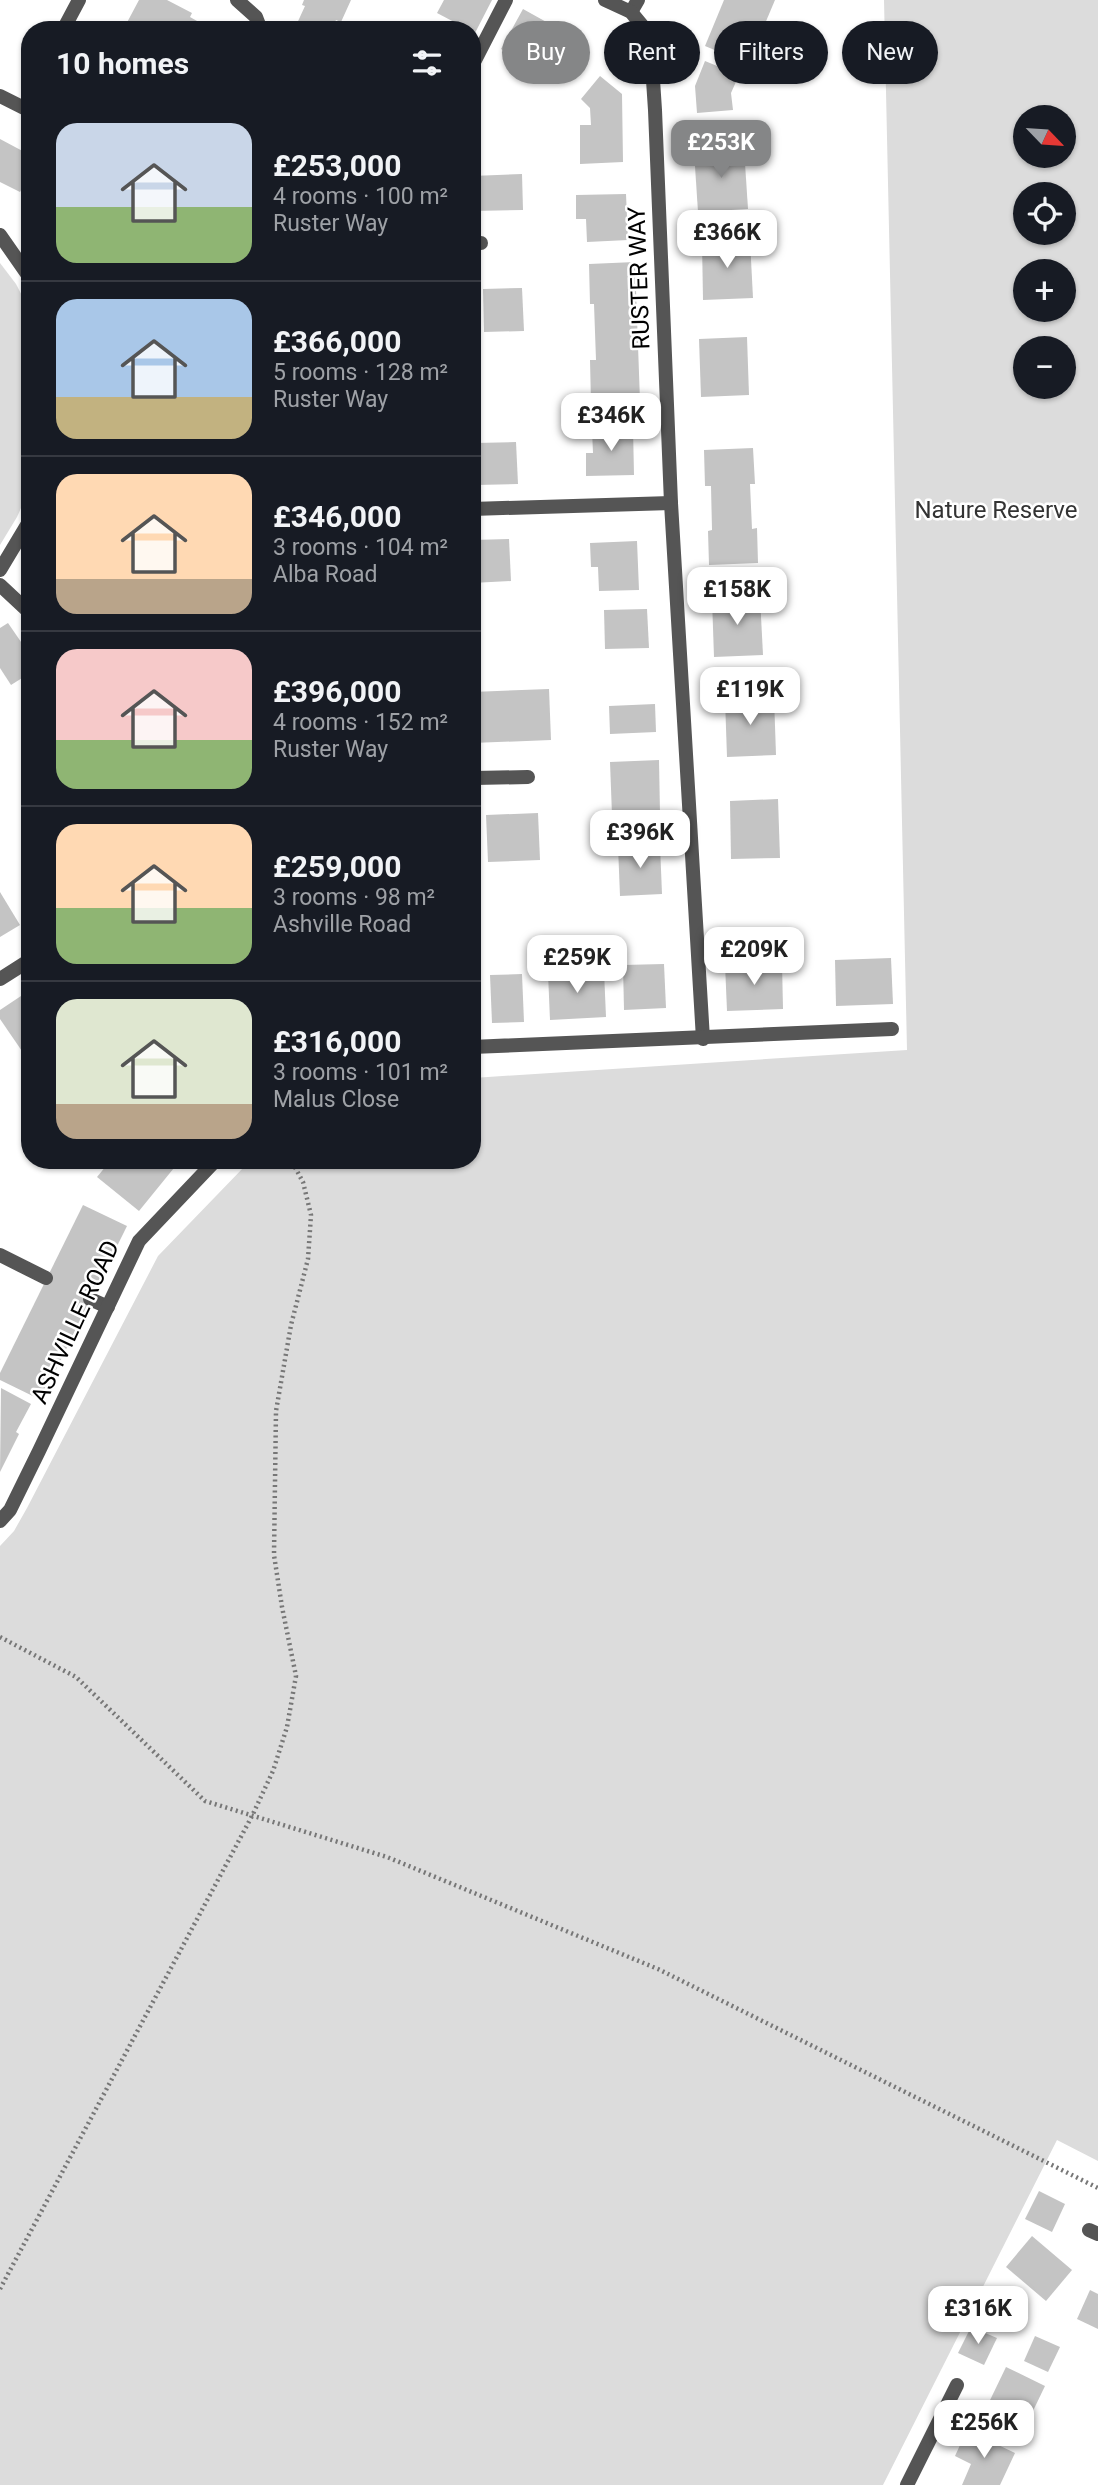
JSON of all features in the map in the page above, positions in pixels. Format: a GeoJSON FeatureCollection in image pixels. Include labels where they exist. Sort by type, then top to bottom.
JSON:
{"type":"FeatureCollection","features":[{"type":"Feature","properties":{"kind":"street"},"geometry":{"type":"LineString","coordinates":[[68,21],[79,0]]}},
{"type":"Feature","properties":{"kind":"street"},"geometry":{"type":"LineString","coordinates":[[237,0],[258,21]]}},
{"type":"Feature","properties":{"kind":"street"},"geometry":{"type":"LineString","coordinates":[[481,49],[506,0]]}},
{"type":"Feature","properties":{"kind":"street","name":"RUSTER WAY"},"geometry":{"type":"LineString","coordinates":[[605,0],[634,6],[650,35],[671,503],[703,1039]]}},
{"type":"Feature","properties":{"kind":"street"},"geometry":{"type":"LineString","coordinates":[[0,96],[21,106]]}},
{"type":"Feature","properties":{"kind":"street"},"geometry":{"type":"LineString","coordinates":[[0,235],[21,265]]}},
{"type":"Feature","properties":{"kind":"street"},"geometry":{"type":"LineString","coordinates":[[481,509],[671,503]]}},
{"type":"Feature","properties":{"kind":"street"},"geometry":{"type":"LineString","coordinates":[[0,570],[21,535]]}},
{"type":"Feature","properties":{"kind":"street"},"geometry":{"type":"LineString","coordinates":[[0,585],[21,605]]}},
{"type":"Feature","properties":{"kind":"street"},"geometry":{"type":"LineString","coordinates":[[481,777],[528,777]]}},
{"type":"Feature","properties":{"kind":"street"},"geometry":{"type":"LineString","coordinates":[[0,979],[21,966]]}},
{"type":"Feature","properties":{"kind":"street"},"geometry":{"type":"LineString","coordinates":[[481,1047],[892,1030]]}},
{"type":"Feature","properties":{"kind":"street","name":"ASHVILLE ROAD"},"geometry":{"type":"LineString","coordinates":[[0,1521],[10,1510],[139,1241],[207,1169]]}},
{"type":"Feature","properties":{"kind":"street"},"geometry":{"type":"LineString","coordinates":[[0,1255],[47,1278]]}},
{"type":"Feature","properties":{"kind":"street"},"geometry":{"type":"LineString","coordinates":[[90,1299],[108,1307]]}},
{"type":"Feature","properties":{"kind":"street"},"geometry":{"type":"LineString","coordinates":[[907,2485],[957,2385]]}},
{"type":"Feature","properties":{"kind":"path"},"geometry":{"type":"LineString","coordinates":[[0,2289],[252,1816],[273,1771],[287,1727],[296,1676],[274,1555],[276,1411],[291,1325],[308,1259],[311,1215],[303,1182],[296,1169]]}},
{"type":"Feature","properties":{"kind":"path"},"geometry":{"type":"LineString","coordinates":[[0,1637],[76,1677],[205,1801],[387,1857],[658,1969],[1098,2188]]}},
{"type":"Feature","properties":{"kind":"green space","name":"Nature Reserve"},"geometry":{"type":"Polygon","coordinates":[[[884,0],[1098,0],[1098,2161],[1057,2140],[883,2485],[0,2485],[0,1546],[14,1531],[27,1508],[158,1256],[242,1169],[481,1169],[481,1077],[907,1050],[886,84],[938,84],[938,21],[884,21],[884,0]]]}},
{"type":"Feature","properties":{"kind":"green space"},"geometry":{"type":"Polygon","coordinates":[[[0,263],[21,294],[21,508],[0,545],[0,263]]]}},
{"type":"Feature","properties":{"kind":"building"},"geometry":{"type":"Polygon","coordinates":[[[139,0],[167,0],[192,13],[190,17],[197,21],[128,21],[139,0]]]}},
{"type":"Feature","properties":{"kind":"building"},"geometry":{"type":"Polygon","coordinates":[[[304,0],[351,0],[341,21],[298,21],[305,6],[302,5],[304,0]]]}},
{"type":"Feature","properties":{"kind":"building"},"geometry":{"type":"Polygon","coordinates":[[[444,0],[492,0],[481,21],[452,21],[437,13],[444,0]]]}},
{"type":"Feature","properties":{"kind":"building"},"geometry":{"type":"Polygon","coordinates":[[[724,0],[775,0],[766,21],[715,21],[724,0]]]}},
{"type":"Feature","properties":{"kind":"building"},"geometry":{"type":"Polygon","coordinates":[[[523,9],[545,21],[516,21],[523,9]]]}},
{"type":"Feature","properties":{"kind":"building"},"geometry":{"type":"Polygon","coordinates":[[[714,24],[714,50],[705,46],[714,24]]]}},
{"type":"Feature","properties":{"kind":"building"},"geometry":{"type":"Polygon","coordinates":[[[705,61],[714,65],[714,84],[735,84],[731,93],[733,110],[697,113],[695,86],[700,84],[700,74],[705,61]]]}},
{"type":"Feature","properties":{"kind":"building"},"geometry":{"type":"Polygon","coordinates":[[[600,76],[604,79],[604,84],[610,84],[622,94],[623,162],[580,164],[580,125],[591,125],[590,108],[581,99],[600,76]]]}},
{"type":"Feature","properties":{"kind":"building"},"geometry":{"type":"Polygon","coordinates":[[[0,139],[21,150],[21,190],[0,182],[0,139]]]}},
{"type":"Feature","properties":{"kind":"building"},"geometry":{"type":"Polygon","coordinates":[[[744,148],[748,209],[698,212],[694,151],[744,148]]]}},
{"type":"Feature","properties":{"kind":"building"},"geometry":{"type":"Polygon","coordinates":[[[522,174],[523,210],[481,211],[481,176],[522,174]]]}},
{"type":"Feature","properties":{"kind":"building"},"geometry":{"type":"Polygon","coordinates":[[[626,194],[628,240],[587,242],[586,219],[576,219],[576,195],[626,194]]]}},
{"type":"Feature","properties":{"kind":"building"},"geometry":{"type":"Polygon","coordinates":[[[750,240],[753,298],[703,300],[702,242],[750,240]]]}},
{"type":"Feature","properties":{"kind":"building"},"geometry":{"type":"Polygon","coordinates":[[[635,262],[640,401],[591,403],[590,360],[596,360],[589,264],[635,262]]]}},
{"type":"Feature","properties":{"kind":"building"},"geometry":{"type":"Polygon","coordinates":[[[522,288],[524,331],[484,332],[483,289],[522,288]]]}},
{"type":"Feature","properties":{"kind":"building"},"geometry":{"type":"Polygon","coordinates":[[[747,337],[749,395],[701,397],[699,339],[747,337]]]}},
{"type":"Feature","properties":{"kind":"building"},"geometry":{"type":"Polygon","coordinates":[[[633,428],[634,475],[586,476],[586,453],[593,453],[592,430],[633,428]]]}},
{"type":"Feature","properties":{"kind":"building"},"geometry":{"type":"Polygon","coordinates":[[[516,442],[518,484],[481,485],[481,443],[516,442]]]}},
{"type":"Feature","properties":{"kind":"building"},"geometry":{"type":"Polygon","coordinates":[[[753,448],[755,484],[750,484],[752,529],[757,528],[758,563],[709,565],[708,531],[712,530],[711,486],[705,486],[704,450],[753,448]]]}},
{"type":"Feature","properties":{"kind":"building"},"geometry":{"type":"Polygon","coordinates":[[[509,539],[511,581],[481,583],[481,540],[509,539]]]}},
{"type":"Feature","properties":{"kind":"building"},"geometry":{"type":"Polygon","coordinates":[[[637,541],[639,590],[599,591],[598,567],[591,567],[590,543],[637,541]]]}},
{"type":"Feature","properties":{"kind":"building"},"geometry":{"type":"Polygon","coordinates":[[[760,597],[763,655],[714,657],[712,599],[760,597]]]}},
{"type":"Feature","properties":{"kind":"building"},"geometry":{"type":"Polygon","coordinates":[[[647,609],[649,648],[605,649],[604,610],[647,609]]]}},
{"type":"Feature","properties":{"kind":"building"},"geometry":{"type":"Polygon","coordinates":[[[8,623],[21,642],[21,679],[11,685],[0,668],[0,628],[8,623]]]}},
{"type":"Feature","properties":{"kind":"building"},"geometry":{"type":"Polygon","coordinates":[[[549,689],[551,740],[481,743],[481,692],[549,689]]]}},
{"type":"Feature","properties":{"kind":"building"},"geometry":{"type":"Polygon","coordinates":[[[774,697],[776,755],[727,757],[725,699],[774,697]]]}},
{"type":"Feature","properties":{"kind":"building"},"geometry":{"type":"Polygon","coordinates":[[[655,704],[656,732],[610,734],[609,706],[655,704]]]}},
{"type":"Feature","properties":{"kind":"building"},"geometry":{"type":"Polygon","coordinates":[[[659,760],[660,813],[612,815],[610,762],[659,760]]]}},
{"type":"Feature","properties":{"kind":"building"},"geometry":{"type":"Polygon","coordinates":[[[778,799],[780,858],[731,859],[730,801],[778,799]]]}},
{"type":"Feature","properties":{"kind":"building"},"geometry":{"type":"Polygon","coordinates":[[[538,813],[540,860],[488,862],[486,815],[538,813]]]}},
{"type":"Feature","properties":{"kind":"building"},"geometry":{"type":"Polygon","coordinates":[[[660,845],[662,894],[620,896],[618,846],[660,845]]]}},
{"type":"Feature","properties":{"kind":"building"},"geometry":{"type":"Polygon","coordinates":[[[0,892],[20,925],[0,937],[0,892]]]}},
{"type":"Feature","properties":{"kind":"building"},"geometry":{"type":"Polygon","coordinates":[[[891,958],[893,1004],[836,1006],[835,960],[891,958]]]}},
{"type":"Feature","properties":{"kind":"building"},"geometry":{"type":"Polygon","coordinates":[[[782,963],[783,1009],[727,1011],[725,964],[782,963]]]}},
{"type":"Feature","properties":{"kind":"building"},"geometry":{"type":"Polygon","coordinates":[[[664,964],[666,1008],[624,1010],[623,965],[664,964]]]}},
{"type":"Feature","properties":{"kind":"building"},"geometry":{"type":"Polygon","coordinates":[[[604,971],[606,1017],[550,1020],[548,973],[604,971]]]}},
{"type":"Feature","properties":{"kind":"building"},"geometry":{"type":"Polygon","coordinates":[[[522,974],[524,1022],[492,1023],[490,975],[522,974]]]}},
{"type":"Feature","properties":{"kind":"building"},"geometry":{"type":"Polygon","coordinates":[[[21,996],[21,1050],[0,1019],[0,1010],[21,996]]]}},
{"type":"Feature","properties":{"kind":"building"},"geometry":{"type":"Polygon","coordinates":[[[104,1169],[173,1169],[139,1211],[97,1177],[104,1169]]]}},
{"type":"Feature","properties":{"kind":"building"},"geometry":{"type":"Polygon","coordinates":[[[83,1205],[127,1226],[41,1400],[0,1380],[0,1373],[83,1205]]]}},
{"type":"Feature","properties":{"kind":"building"},"geometry":{"type":"Polygon","coordinates":[[[1,1388],[31,1404],[0,1472],[1,1388]]]}},
{"type":"Feature","properties":{"kind":"building"},"geometry":{"type":"Polygon","coordinates":[[[1039,2191],[1065,2204],[1052,2232],[1025,2219],[1039,2191]]]}},
{"type":"Feature","properties":{"kind":"building"},"geometry":{"type":"Polygon","coordinates":[[[1032,2236],[1072,2270],[1046,2301],[1006,2267],[1032,2236]]]}},
{"type":"Feature","properties":{"kind":"building"},"geometry":{"type":"Polygon","coordinates":[[[1090,2290],[1098,2294],[1098,2329],[1077,2319],[1090,2290]]]}},
{"type":"Feature","properties":{"kind":"building"},"geometry":{"type":"Polygon","coordinates":[[[971,2327],[997,2338],[984,2365],[958,2353],[971,2327]]]}},
{"type":"Feature","properties":{"kind":"building"},"geometry":{"type":"Polygon","coordinates":[[[1035,2336],[1060,2347],[1048,2372],[1024,2361],[1035,2336]]]}},
{"type":"Feature","properties":{"kind":"building"},"geometry":{"type":"Polygon","coordinates":[[[1006,2367],[1045,2386],[1018,2442],[979,2423],[1006,2367]]]}},
{"type":"Feature","properties":{"kind":"building"},"geometry":{"type":"Polygon","coordinates":[[[967,2430],[1015,2453],[1000,2485],[962,2485],[971,2464],[955,2456],[967,2430]]]}}]}
